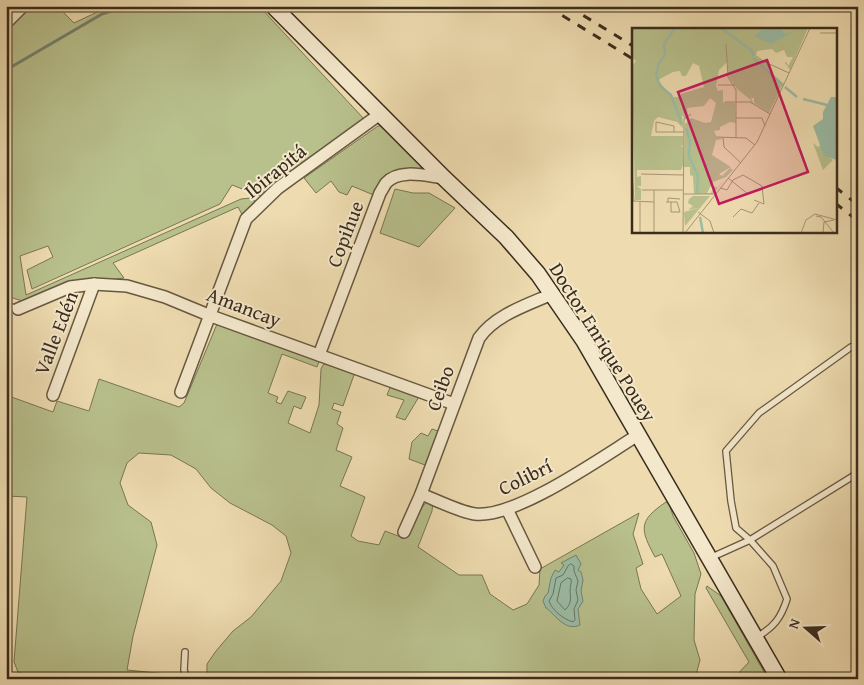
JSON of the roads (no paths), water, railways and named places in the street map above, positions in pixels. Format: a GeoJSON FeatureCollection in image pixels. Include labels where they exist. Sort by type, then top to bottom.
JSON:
{"type":"FeatureCollection","features":[{"type":"Feature","properties":{"kind":"street"},"geometry":{"type":"LineString","coordinates":[[8,21],[23,6]]}},
{"type":"Feature","properties":{"kind":"street","name":"Doctor Enrique Pouey"},"geometry":{"type":"LineString","coordinates":[[273,6],[444,178],[506,237],[538,274],[584,341],[779,679]]}},
{"type":"Feature","properties":{"kind":"street","name":"Ibirapitá"},"geometry":{"type":"LineString","coordinates":[[181,392],[246,219],[278,188],[380,114]]}},
{"type":"Feature","properties":{"kind":"street","name":"Copihue"},"geometry":{"type":"LineString","coordinates":[[319,355],[380,193],[387,182],[398,176],[407,175],[444,178]]}},
{"type":"Feature","properties":{"kind":"street","name":"Amancay"},"geometry":{"type":"LineString","coordinates":[[18,309],[70,287],[94,284],[127,286],[165,297],[210,316],[454,404]]}},
{"type":"Feature","properties":{"kind":"street","name":"Valle Edén"},"geometry":{"type":"LineString","coordinates":[[53,395],[94,284]]}},
{"type":"Feature","properties":{"kind":"street","name":"Ceibo"},"geometry":{"type":"LineString","coordinates":[[404,532],[421,494],[479,338],[487,327],[552,294]]}},
{"type":"Feature","properties":{"kind":"street","name":"Colibrí"},"geometry":{"type":"LineString","coordinates":[[421,494],[473,514],[489,514],[532,499],[638,435]]}},
{"type":"Feature","properties":{"kind":"street"},"geometry":{"type":"LineString","coordinates":[[507,509],[535,567]]}},
{"type":"Feature","properties":{"kind":"lane"},"geometry":{"type":"LineString","coordinates":[[6,305],[18,309]]}},
{"type":"Feature","properties":{"kind":"lane"},"geometry":{"type":"LineString","coordinates":[[756,638],[770,629],[782,614],[788,599],[772,566],[750,540],[736,528],[726,451],[759,413],[851,347],[858,346]]}},
{"type":"Feature","properties":{"kind":"lane"},"geometry":{"type":"LineString","coordinates":[[710,558],[750,540],[858,473]]}},
{"type":"Feature","properties":{"kind":"lane"},"geometry":{"type":"LineString","coordinates":[[185,652],[184,670],[187,679]]}},
{"type":"Feature","properties":{"kind":"water"},"geometry":{"type":"Polygon","coordinates":[[[576,555],[581,564],[578,570],[581,572],[583,580],[581,591],[583,601],[578,609],[580,625],[575,627],[561,622],[546,608],[543,601],[548,593],[555,570],[559,572],[564,565],[561,563],[576,555]]]}},
{"type":"Feature","properties":{"kind":"waterway"},"geometry":{"type":"LineString","coordinates":[[6,70],[102,14],[126,6]]}},
{"type":"Feature","properties":{"kind":"railway"},"geometry":{"type":"LineString","coordinates":[[547,6],[632,58]]}},
{"type":"Feature","properties":{"kind":"railway"},"geometry":{"type":"LineString","coordinates":[[568,6],[632,45]]}},
{"type":"Feature","properties":{"kind":"railway"},"geometry":{"type":"LineString","coordinates":[[836,188],[858,205]]}},
{"type":"Feature","properties":{"kind":"railway"},"geometry":{"type":"LineString","coordinates":[[836,204],[858,221]]}}]}
